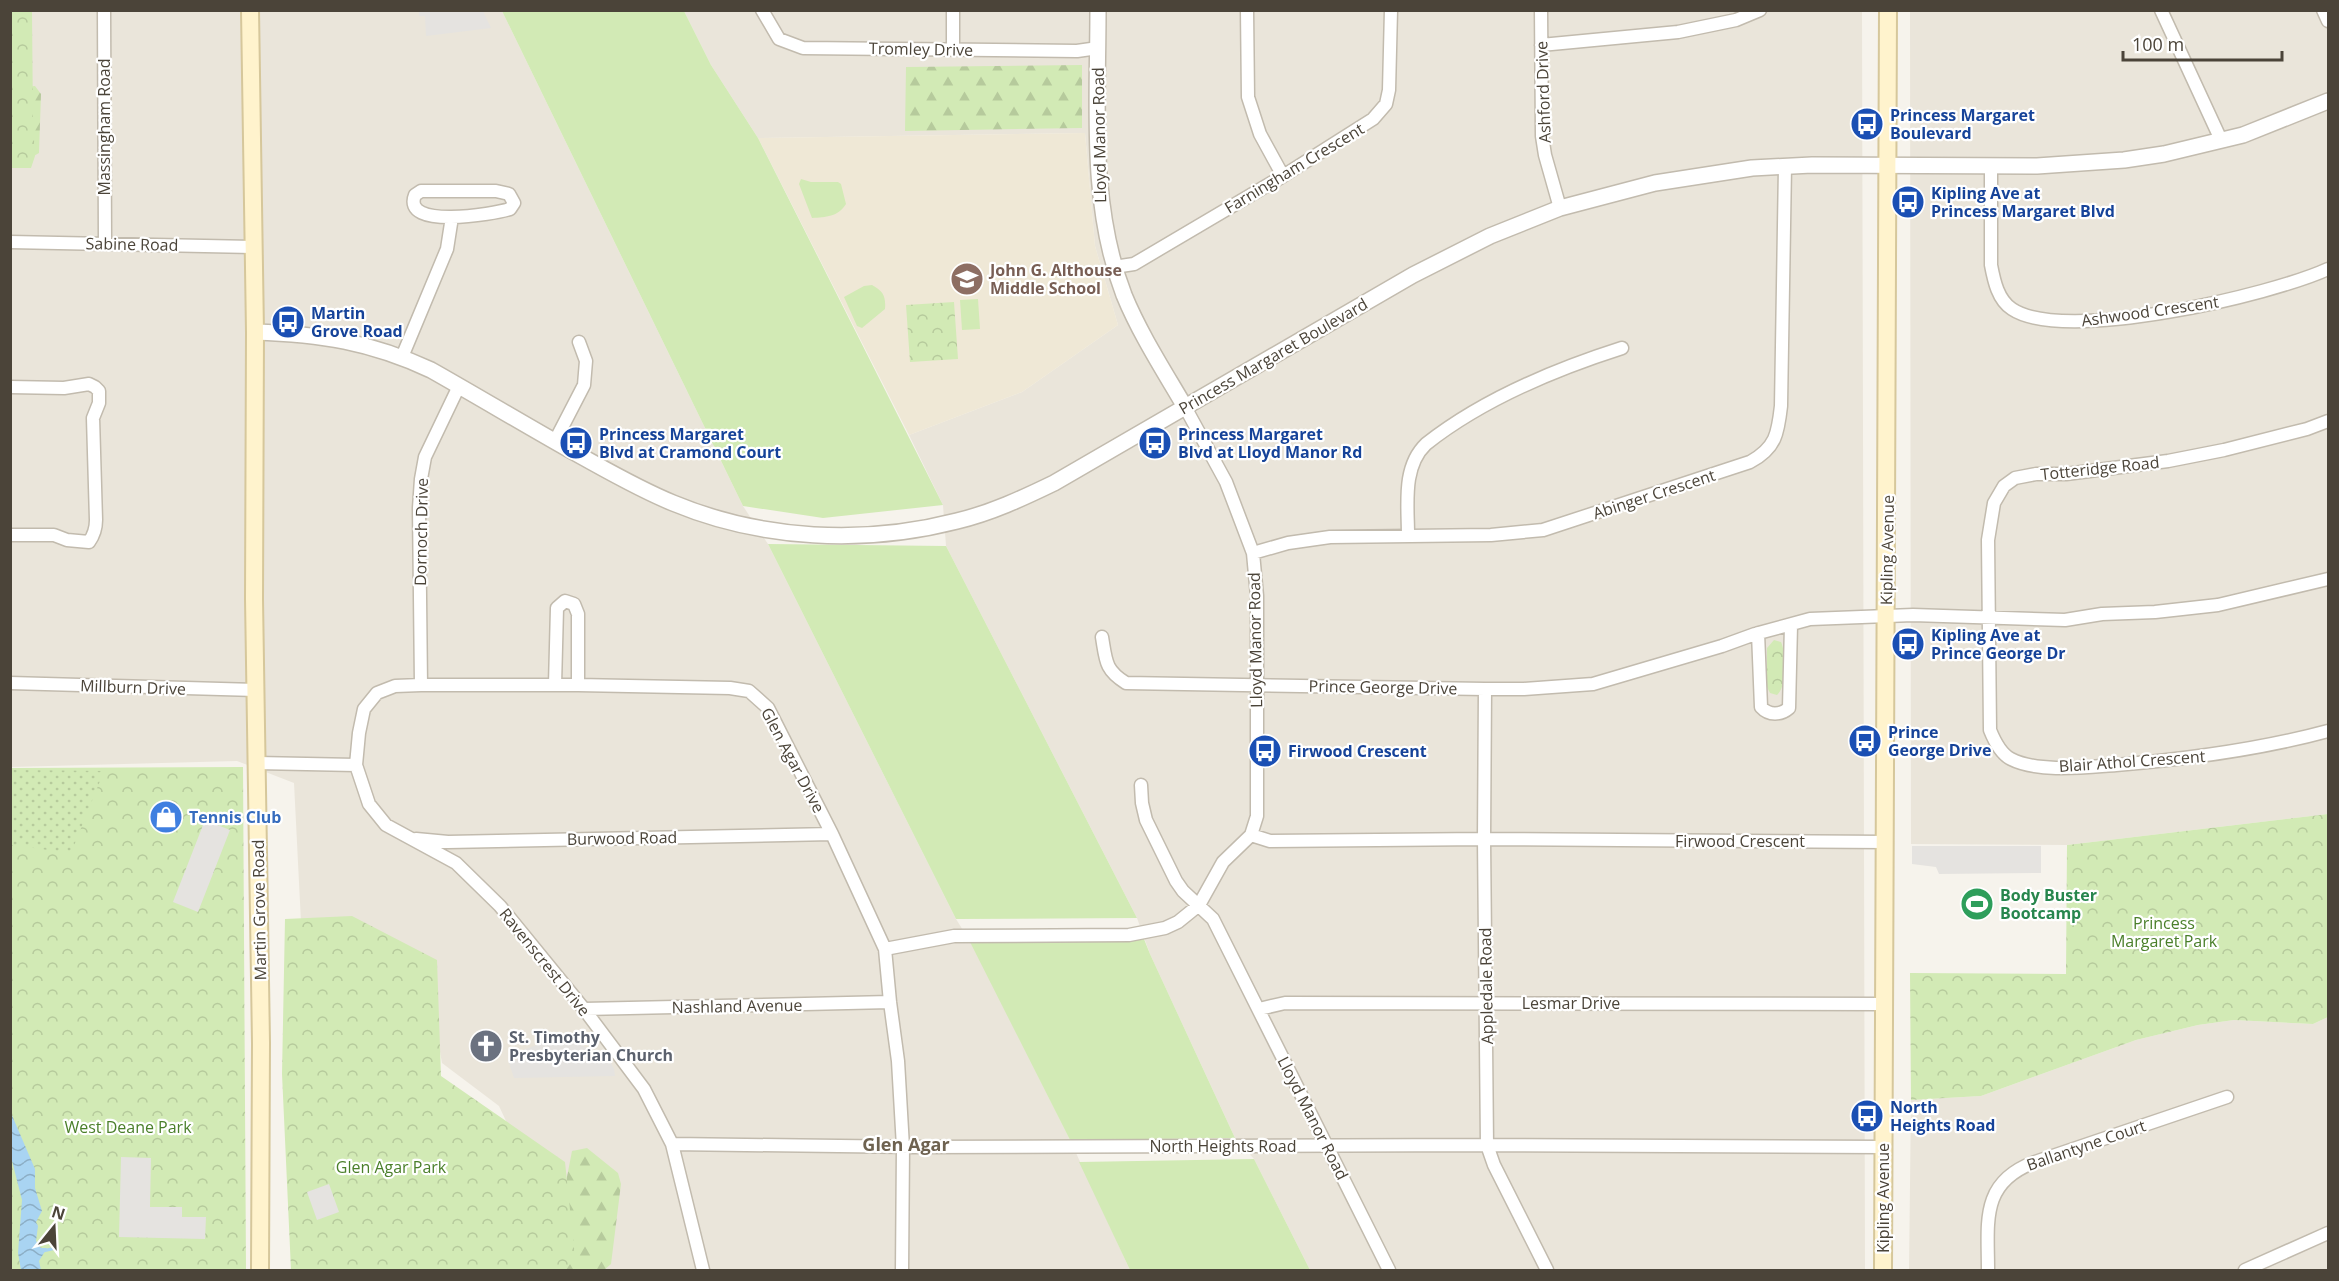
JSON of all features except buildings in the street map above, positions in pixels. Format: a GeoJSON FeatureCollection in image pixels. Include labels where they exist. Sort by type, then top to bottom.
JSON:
{"type":"FeatureCollection","features":[{"type":"Feature","properties":{"kind":"main road","name":"Martin Grove Road"},"geometry":{"type":"LineString","coordinates":[[250,10],[261,1043],[260,1270]]}},
{"type":"Feature","properties":{"kind":"main road","name":"Kipling Avenue"},"geometry":{"type":"LineString","coordinates":[[1883,1270],[1888,10]]}},
{"type":"Feature","properties":{"kind":"street","name":"Massingham Road"},"geometry":{"type":"LineString","coordinates":[[104,10],[105,243]]}},
{"type":"Feature","properties":{"kind":"street","name":"Tromley Drive"},"geometry":{"type":"LineString","coordinates":[[762,10],[779,39],[795,46],[1077,51],[1098,48]]}},
{"type":"Feature","properties":{"kind":"street"},"geometry":{"type":"LineString","coordinates":[[953,10],[953,49]]}},
{"type":"Feature","properties":{"kind":"street","name":"Lloyd Manor Road"},"geometry":{"type":"LineString","coordinates":[[1098,10],[1099,190],[1114,267],[1135,320],[1226,482],[1253,554],[1257,596],[1257,816],[1251,835]]}},
{"type":"Feature","properties":{"kind":"street"},"geometry":{"type":"LineString","coordinates":[[1247,10],[1248,97],[1260,134],[1282,176]]}},
{"type":"Feature","properties":{"kind":"street","name":"Farningham Crescent"},"geometry":{"type":"LineString","coordinates":[[1114,267],[1134,264],[1282,176],[1372,119],[1386,104],[1390,72],[1391,10]]}},
{"type":"Feature","properties":{"kind":"street","name":"Ashford Drive"},"geometry":{"type":"LineString","coordinates":[[1541,10],[1542,136],[1560,208]]}},
{"type":"Feature","properties":{"kind":"street"},"geometry":{"type":"LineString","coordinates":[[1541,45],[1678,32],[1736,20],[1760,10]]}},
{"type":"Feature","properties":{"kind":"street"},"geometry":{"type":"LineString","coordinates":[[2161,10],[2221,140]]}},
{"type":"Feature","properties":{"kind":"street"},"geometry":{"type":"LineString","coordinates":[[2323,10],[2328,21]]}},
{"type":"Feature","properties":{"kind":"street","name":"Princess Margaret Boulevard"},"geometry":{"type":"LineString","coordinates":[[255,332],[304,334],[340,339],[402,357],[459,386],[632,485],[698,513],[781,532],[815,535],[860,535],[905,531],[959,521],[1022,499],[1054,483],[1413,275],[1490,236],[1560,208],[1683,177],[1752,168],[1888,165],[2037,166],[2124,160],[2164,154],[2221,140],[2270,125],[2328,101]]}},
{"type":"Feature","properties":{"kind":"street","name":"Abinger Crescent"},"geometry":{"type":"LineString","coordinates":[[1253,554],[1310,538],[1491,535],[1543,530],[1750,462],[1762,455],[1772,445],[1778,430],[1781,406],[1785,166]]}},
{"type":"Feature","properties":{"kind":"street","name":"Ashwood Crescent"},"geometry":{"type":"LineString","coordinates":[[1991,166],[1993,278],[2002,301],[2011,309],[2036,319],[2077,322],[2182,309],[2256,293],[2328,269]]}},
{"type":"Feature","properties":{"kind":"street"},"geometry":{"type":"LineString","coordinates":[[421,191],[496,191],[510,194],[514,200],[512,206],[507,210],[452,218],[430,215],[415,209],[413,202],[415,195],[421,191]]}},
{"type":"Feature","properties":{"kind":"street"},"geometry":{"type":"LineString","coordinates":[[402,357],[447,249],[452,218]]}},
{"type":"Feature","properties":{"kind":"street","name":"Sabine Road"},"geometry":{"type":"LineString","coordinates":[[10,242],[254,247]]}},
{"type":"Feature","properties":{"kind":"street"},"geometry":{"type":"LineString","coordinates":[[555,441],[584,385],[586,361],[579,342]]}},
{"type":"Feature","properties":{"kind":"street"},"geometry":{"type":"LineString","coordinates":[[1408,535],[1411,466],[1417,452],[1426,444],[1490,402],[1558,370],[1622,348]]}},
{"type":"Feature","properties":{"kind":"street"},"geometry":{"type":"LineString","coordinates":[[10,387],[64,388],[89,384],[99,391],[99,403],[93,418],[96,531],[92,538],[89,542],[78,542],[54,535],[10,535]]}},
{"type":"Feature","properties":{"kind":"street","name":"Dornoch Drive"},"geometry":{"type":"LineString","coordinates":[[421,685],[419,508],[421,478],[425,457],[459,386]]}},
{"type":"Feature","properties":{"kind":"street","name":"Totteridge Road"},"geometry":{"type":"LineString","coordinates":[[1989,617],[1990,522],[1994,503],[2004,486],[2015,478],[2169,461],[2260,442],[2328,421]]}},
{"type":"Feature","properties":{"kind":"street","name":"Prince George Drive"},"geometry":{"type":"LineString","coordinates":[[1102,637],[1107,666],[1113,675],[1126,683],[1524,689],[1593,684],[1810,619],[1913,615],[2065,620],[2102,614],[2155,612],[2218,605],[2328,579]]}},
{"type":"Feature","properties":{"kind":"street"},"geometry":{"type":"LineString","coordinates":[[555,685],[558,608],[565,602],[574,604],[578,614],[578,685]]}},
{"type":"Feature","properties":{"kind":"street","name":"Blair Athol Crescent"},"geometry":{"type":"LineString","coordinates":[[1989,617],[1990,730],[1995,742],[2010,759],[2035,766],[2079,768],[2208,756],[2290,741],[2328,731]]}},
{"type":"Feature","properties":{"kind":"street"},"geometry":{"type":"LineString","coordinates":[[1758,633],[1761,707],[1772,714],[1781,713],[1790,708],[1791,625]]}},
{"type":"Feature","properties":{"kind":"street","name":"Millburn Drive"},"geometry":{"type":"LineString","coordinates":[[10,683],[256,690]]}},
{"type":"Feature","properties":{"kind":"street","name":"Glen Agar Drive"},"geometry":{"type":"LineString","coordinates":[[356,765],[364,709],[377,693],[395,686],[578,685],[730,688],[749,691],[768,708],[832,834],[885,949],[898,1061],[903,1147],[902,1270]]}},
{"type":"Feature","properties":{"kind":"street","name":"Appledale Road"},"geometry":{"type":"LineString","coordinates":[[1485,689],[1487,1144],[1494,1166],[1546,1270]]}},
{"type":"Feature","properties":{"kind":"street"},"geometry":{"type":"LineString","coordinates":[[257,763],[356,765]]}},
{"type":"Feature","properties":{"kind":"street","name":"Ravenscrest Drive"},"geometry":{"type":"LineString","coordinates":[[356,765],[369,804],[386,825],[456,863],[500,906],[584,1009],[644,1089],[672,1144],[703,1270]]}},
{"type":"Feature","properties":{"kind":"street","name":"Lloyd Manor Road"},"geometry":{"type":"LineString","coordinates":[[1141,785],[1146,820],[1176,881],[1183,891],[1213,919],[1389,1270]]}},
{"type":"Feature","properties":{"kind":"street","name":"Burwood Road"},"geometry":{"type":"LineString","coordinates":[[412,839],[448,842],[832,834]]}},
{"type":"Feature","properties":{"kind":"street"},"geometry":{"type":"LineString","coordinates":[[885,949],[954,936],[1128,935],[1165,928],[1178,922],[1199,905],[1222,862],[1251,835]]}},
{"type":"Feature","properties":{"kind":"street","name":"Firwood Crescent"},"geometry":{"type":"LineString","coordinates":[[1251,835],[1270,841],[1886,842]]}},
{"type":"Feature","properties":{"kind":"street","name":"Nashland Avenue"},"geometry":{"type":"LineString","coordinates":[[584,1009],[890,1002]]}},
{"type":"Feature","properties":{"kind":"street","name":"Lesmar Drive"},"geometry":{"type":"LineString","coordinates":[[1258,1009],[1285,1003],[1884,1004]]}},
{"type":"Feature","properties":{"kind":"street","name":"Ballantyne Court"},"geometry":{"type":"LineString","coordinates":[[1988,1270],[1989,1212],[1997,1188],[2008,1176],[2029,1164],[2227,1097]]}},
{"type":"Feature","properties":{"kind":"street"},"geometry":{"type":"LineString","coordinates":[[1298,1146],[1314,1122]]}},
{"type":"Feature","properties":{"kind":"street","name":"North Heights Road"},"geometry":{"type":"LineString","coordinates":[[672,1144],[903,1147],[1298,1146],[1326,1144],[1882,1147]]}},
{"type":"Feature","properties":{"kind":"street"},"geometry":{"type":"LineString","coordinates":[[2245,1270],[2328,1233]]}},
{"type":"Feature","properties":{"kind":"shaded area"},"geometry":{"type":"Polygon","coordinates":[[[32,11],[502,11],[743,506],[768,544],[956,919],[976,951],[1070,1140],[1130,1270],[576,1270],[499,1106],[442,1063],[424,959],[301,922],[294,783],[237,761],[11,767],[10,168],[31,168],[32,11]]]}},
{"type":"Feature","properties":{"kind":"shaded area"},"geometry":{"type":"Polygon","coordinates":[[[419,11],[483,11],[491,28],[426,36],[425,16],[419,16],[419,11]]]}},
{"type":"Feature","properties":{"kind":"shaded area"},"geometry":{"type":"Polygon","coordinates":[[[684,11],[1862,11],[1865,1270],[1310,1270],[1254,1159],[1235,1138],[1150,954],[1137,918],[946,546],[943,505],[909,435],[1022,392],[1118,325],[1095,246],[1085,133],[758,138],[711,65],[684,11]]]}},
{"type":"Feature","properties":{"kind":"shaded area"},"geometry":{"type":"Polygon","coordinates":[[[1910,11],[2328,11],[2328,814],[2067,845],[1911,844],[1910,11]]]}},
{"type":"Feature","properties":{"kind":"shaded area","name":"John G. Althouse Middle School"},"geometry":{"type":"Polygon","coordinates":[[[1085,133],[1095,246],[1118,325],[1022,392],[909,435],[758,138],[1085,133]]]}},
{"type":"Feature","properties":{"kind":"shaded area"},"geometry":{"type":"Polygon","coordinates":[[[205,820],[230,830],[198,912],[173,902],[205,820]]]}},
{"type":"Feature","properties":{"kind":"shaded area"},"geometry":{"type":"Polygon","coordinates":[[[1912,846],[2041,846],[2041,873],[1939,874],[1936,867],[1912,864],[1912,846]]]}},
{"type":"Feature","properties":{"kind":"shaded area"},"geometry":{"type":"Polygon","coordinates":[[[2328,1017],[2328,1270],[1909,1270],[1911,1100],[1981,1096],[2136,1040],[2198,1025],[2234,1020],[2313,1024],[2328,1017]]]}},
{"type":"Feature","properties":{"kind":"shaded area"},"geometry":{"type":"Polygon","coordinates":[[[559,1037],[607,1055],[615,1076],[514,1078],[509,1063],[517,1060],[515,1053],[559,1037]]]}},
{"type":"Feature","properties":{"kind":"shaded area"},"geometry":{"type":"Polygon","coordinates":[[[121,1157],[151,1158],[150,1207],[182,1207],[182,1217],[206,1217],[205,1239],[119,1237],[121,1157]]]}},
{"type":"Feature","properties":{"kind":"shaded area"},"geometry":{"type":"Polygon","coordinates":[[[329,1184],[339,1212],[317,1220],[307,1192],[329,1184]]]}},
{"type":"Feature","properties":{"kind":"green space"},"geometry":{"type":"Polygon","coordinates":[[[11,10],[32,11],[35,156],[31,168],[11,168],[11,10]]]}},
{"type":"Feature","properties":{"kind":"green space"},"geometry":{"type":"Polygon","coordinates":[[[502,11],[684,11],[711,65],[758,138],[943,505],[823,518],[743,506],[502,11]]]}},
{"type":"Feature","properties":{"kind":"green space"},"geometry":{"type":"Polygon","coordinates":[[[1082,65],[1082,128],[905,131],[906,67],[1082,65]]]}},
{"type":"Feature","properties":{"kind":"green space"},"geometry":{"type":"Polygon","coordinates":[[[35,86],[41,94],[39,153],[32,157],[22,87],[35,86]]]}},
{"type":"Feature","properties":{"kind":"green space"},"geometry":{"type":"Polygon","coordinates":[[[801,179],[811,182],[838,182],[841,184],[846,204],[835,214],[812,218],[799,184],[801,179]]]}},
{"type":"Feature","properties":{"kind":"green space"},"geometry":{"type":"Polygon","coordinates":[[[872,285],[883,294],[885,309],[862,328],[857,326],[844,297],[864,286],[872,285]]]}},
{"type":"Feature","properties":{"kind":"green space"},"geometry":{"type":"Polygon","coordinates":[[[978,299],[980,329],[962,330],[960,300],[978,299]]]}},
{"type":"Feature","properties":{"kind":"green space"},"geometry":{"type":"Polygon","coordinates":[[[954,302],[958,359],[910,362],[906,305],[954,302]]]}},
{"type":"Feature","properties":{"kind":"green space"},"geometry":{"type":"Polygon","coordinates":[[[768,544],[946,546],[1137,918],[956,919],[768,544]]]}},
{"type":"Feature","properties":{"kind":"green space"},"geometry":{"type":"Polygon","coordinates":[[[1774,640],[1781,642],[1785,661],[1783,685],[1777,695],[1770,693],[1767,687],[1767,648],[1774,640]]]}},
{"type":"Feature","properties":{"kind":"green space","name":"West Deane Park"},"geometry":{"type":"Polygon","coordinates":[[[243,767],[246,1270],[11,1270],[10,768],[243,767]]]}},
{"type":"Feature","properties":{"kind":"green space"},"geometry":{"type":"Polygon","coordinates":[[[11,770],[104,771],[71,853],[11,845],[11,770]]]}},
{"type":"Feature","properties":{"kind":"green space","name":"Princess Margaret Park"},"geometry":{"type":"Polygon","coordinates":[[[2328,814],[2328,1017],[2313,1024],[2234,1020],[2198,1025],[2136,1040],[1981,1096],[1911,1100],[1910,973],[2066,974],[2067,845],[2328,814]]]}},
{"type":"Feature","properties":{"kind":"green space","name":"Glen Agar Park"},"geometry":{"type":"Polygon","coordinates":[[[352,916],[437,960],[441,1076],[565,1162],[575,1257],[566,1270],[291,1270],[282,1074],[285,919],[352,916]]]}},
{"type":"Feature","properties":{"kind":"green space"},"geometry":{"type":"Polygon","coordinates":[[[1144,939],[1235,1138],[1070,1140],[969,940],[1121,942],[1144,939]]]}},
{"type":"Feature","properties":{"kind":"green space"},"geometry":{"type":"Polygon","coordinates":[[[587,1148],[618,1173],[621,1184],[611,1264],[604,1270],[396,1270],[558,1223],[572,1151],[587,1148]]]}},
{"type":"Feature","properties":{"kind":"green space"},"geometry":{"type":"Polygon","coordinates":[[[1254,1159],[1310,1270],[1130,1270],[1079,1162],[1254,1159]]]}},
{"type":"Feature","properties":{"kind":"water"},"geometry":{"type":"Polygon","coordinates":[[[11,1113],[35,1169],[35,1188],[42,1211],[36,1222],[38,1226],[36,1241],[41,1248],[47,1248],[39,1261],[41,1270],[21,1270],[18,1253],[22,1200],[11,1157],[11,1113]]]}},
{"type":"Feature","properties":{"kind":"waterway"},"geometry":{"type":"LineString","coordinates":[[43,1251],[56,1248]]}},
{"type":"Feature","properties":{"kind":"place","name":"Princess Margaret Boulevard"},"geometry":{"type":"Point","coordinates":[1867,124]}},
{"type":"Feature","properties":{"kind":"place","name":"Kipling Ave at Princess Margaret Blvd"},"geometry":{"type":"Point","coordinates":[1908,202]}},
{"type":"Feature","properties":{"kind":"place","name":"John G. Althouse Middle School"},"geometry":{"type":"Point","coordinates":[967,279]}},
{"type":"Feature","properties":{"kind":"place","name":"Martin Grove Road"},"geometry":{"type":"Point","coordinates":[288,322]}},
{"type":"Feature","properties":{"kind":"place","name":"Princess Margaret Blvd at Cramond Court"},"geometry":{"type":"Point","coordinates":[576,443]}},
{"type":"Feature","properties":{"kind":"place","name":"Princess Margaret Blvd at Lloyd Manor Rd"},"geometry":{"type":"Point","coordinates":[1155,443]}},
{"type":"Feature","properties":{"kind":"place","name":"Kipling Ave at Prince George Dr"},"geometry":{"type":"Point","coordinates":[1908,644]}},
{"type":"Feature","properties":{"kind":"place","name":"Prince George Drive"},"geometry":{"type":"Point","coordinates":[1865,741]}},
{"type":"Feature","properties":{"kind":"place","name":"Firwood Crescent"},"geometry":{"type":"Point","coordinates":[1265,751]}},
{"type":"Feature","properties":{"kind":"place","name":"Tennis Club"},"geometry":{"type":"Point","coordinates":[166,817]}},
{"type":"Feature","properties":{"kind":"place","name":"Body Buster Bootcamp"},"geometry":{"type":"Point","coordinates":[1977,904]}},
{"type":"Feature","properties":{"kind":"place","name":"St. Timothy Presbyterian Church"},"geometry":{"type":"Point","coordinates":[486,1046]}},
{"type":"Feature","properties":{"kind":"place","name":"North Heights Road"},"geometry":{"type":"Point","coordinates":[1867,1116]}},
{"type":"Feature","properties":{"kind":"district","name":"Glen Agar"},"geometry":{"type":"Point","coordinates":[906,1144]}}]}
